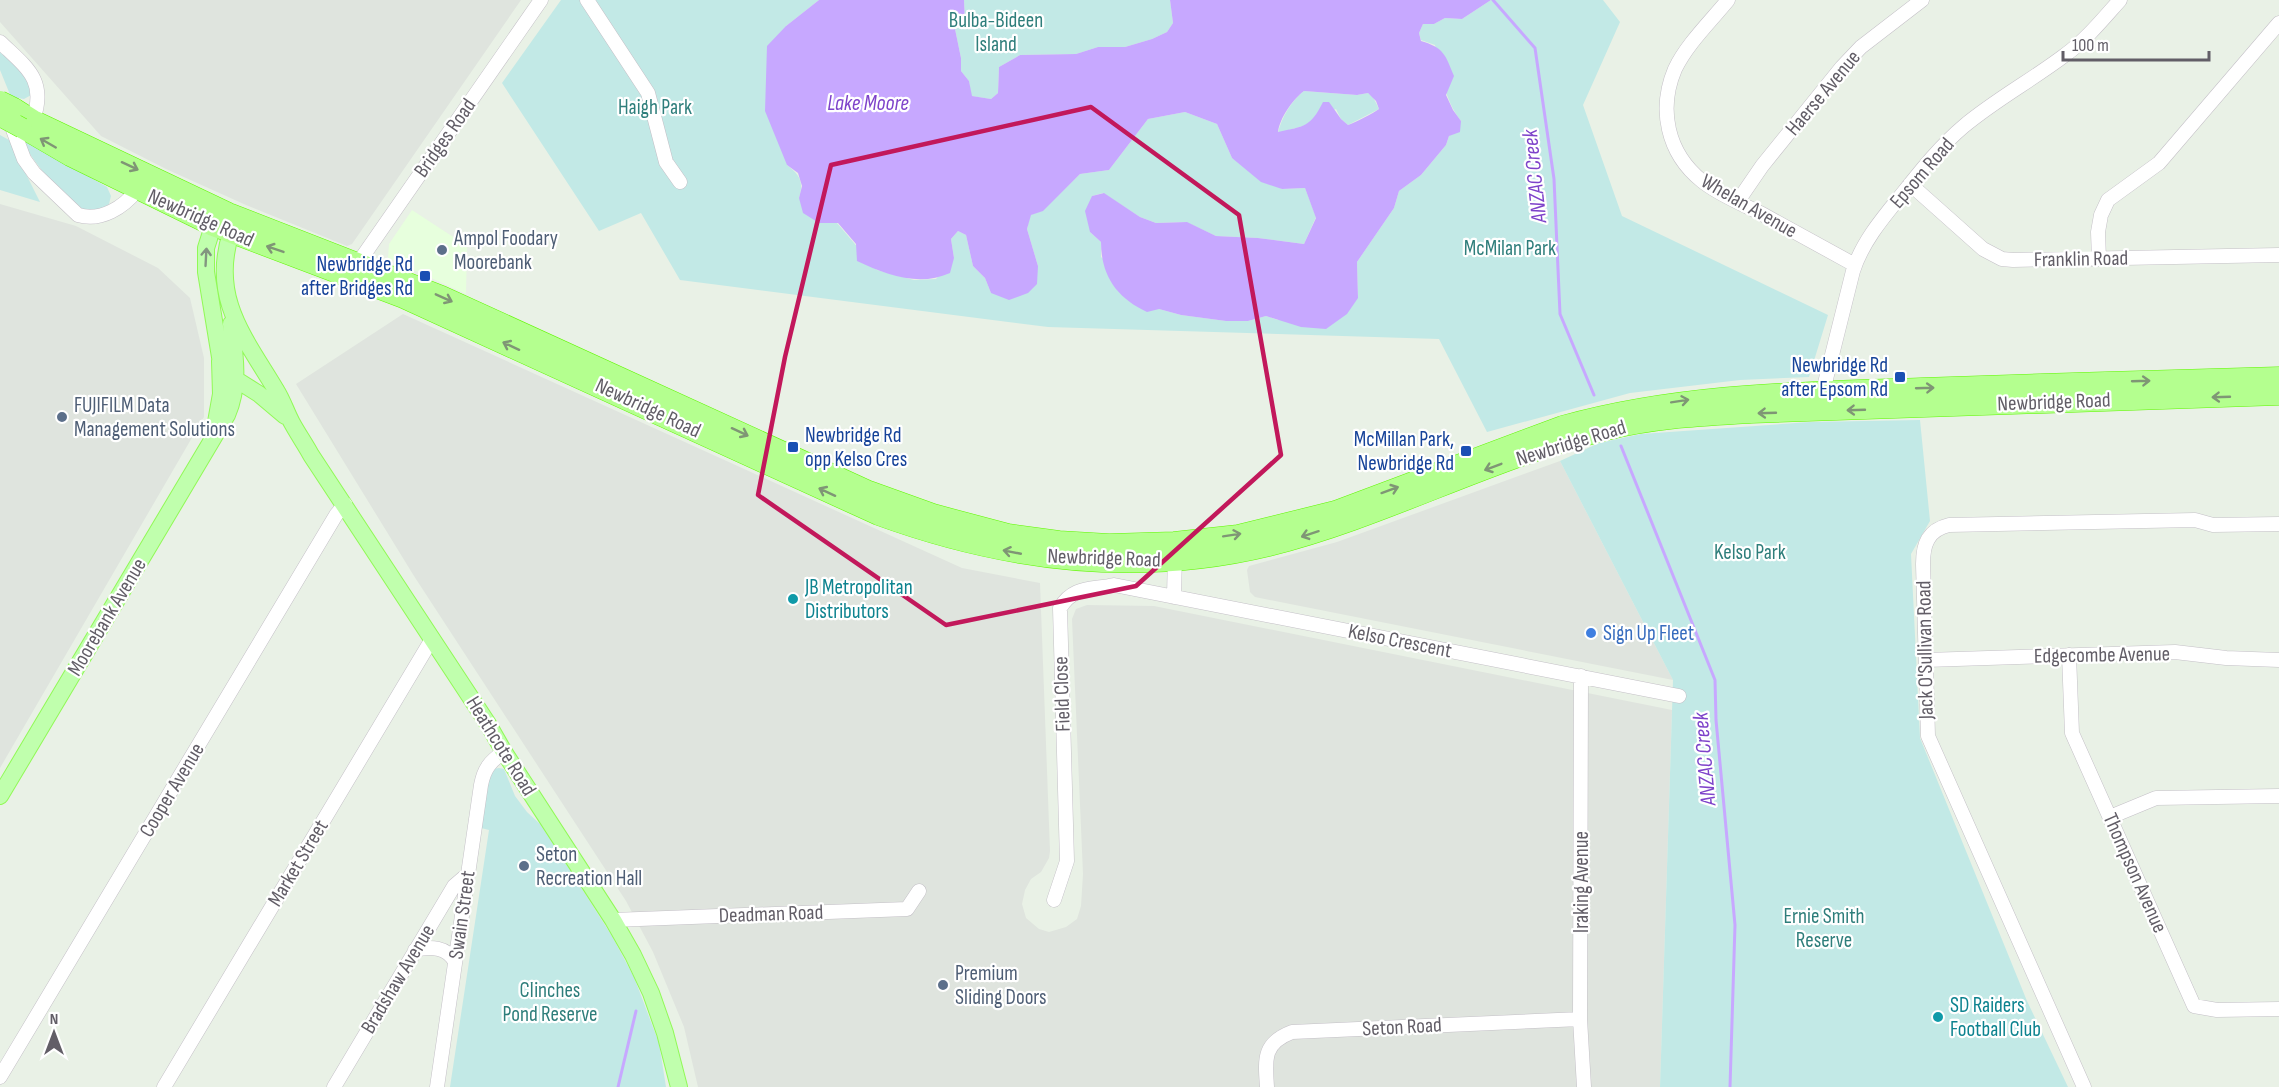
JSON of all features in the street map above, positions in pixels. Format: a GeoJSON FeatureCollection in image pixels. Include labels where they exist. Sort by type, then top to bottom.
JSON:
{"type":"FeatureCollection","features":[{"type":"Feature","properties":{"kind":"highway","name":"Newbridge Road"},"geometry":{"type":"LineString","coordinates":[[3,105],[70,156],[137,190],[354,270],[490,336],[826,492],[915,529],[948,539],[1026,555],[1105,563],[1174,551],[1229,554],[1304,536],[1544,448],[1586,427],[1627,418],[1704,416],[1825,401],[2279,377]]}},
{"type":"Feature","properties":{"kind":"highway","name":"Newbridge Road"},"geometry":{"type":"LineString","coordinates":[[28,124],[227,222]]}},
{"type":"Feature","properties":{"kind":"highway","name":"Newbridge Road"},"geometry":{"type":"LineString","coordinates":[[1825,401],[2279,394]]}},
{"type":"Feature","properties":{"kind":"main road","name":"Heathcote Road"},"geometry":{"type":"LineString","coordinates":[[227,222],[223,266],[229,304],[243,337],[272,383],[291,422],[613,920],[651,993],[665,1033],[678,1087]]}},
{"type":"Feature","properties":{"kind":"main road","name":"Heathcote Road"},"geometry":{"type":"LineString","coordinates":[[227,222],[205,259],[223,367],[267,400],[291,422]]}},
{"type":"Feature","properties":{"kind":"main road","name":"Moorebank Avenue"},"geometry":{"type":"LineString","coordinates":[[227,395],[238,378],[229,304]]}},
{"type":"Feature","properties":{"kind":"main road","name":"Moorebank Avenue"},"geometry":{"type":"LineString","coordinates":[[0,795],[226,415],[227,395],[220,357]]}},
{"type":"Feature","properties":{"kind":"main road"},"geometry":{"type":"LineString","coordinates":[[238,378],[259,372],[272,383]]}},
{"type":"Feature","properties":{"kind":"street","name":"Bridges Road"},"geometry":{"type":"LineString","coordinates":[[354,270],[541,0]]}},
{"type":"Feature","properties":{"kind":"street"},"geometry":{"type":"LineString","coordinates":[[587,0],[648,93],[666,162],[680,182]]}},
{"type":"Feature","properties":{"kind":"street"},"geometry":{"type":"LineString","coordinates":[[1709,0],[1724,5]]}},
{"type":"Feature","properties":{"kind":"street","name":"Haerse Avenue"},"geometry":{"type":"LineString","coordinates":[[1738,201],[1762,166],[1848,61],[1861,47],[1922,0]]}},
{"type":"Feature","properties":{"kind":"street","name":"Epsom Road"},"geometry":{"type":"LineString","coordinates":[[1825,401],[1826,379],[1855,265],[1873,232],[1910,184],[1956,133],[2067,54],[2085,39],[2120,0]]}},
{"type":"Feature","properties":{"kind":"street","name":"Whelan Avenue"},"geometry":{"type":"LineString","coordinates":[[1724,5],[1682,56],[1667,95],[1667,124],[1671,140],[1679,156],[1703,182],[1855,265]]}},
{"type":"Feature","properties":{"kind":"street"},"geometry":{"type":"LineString","coordinates":[[2099,259],[2099,224],[2108,200],[2159,163],[2276,31]]}},
{"type":"Feature","properties":{"kind":"street"},"geometry":{"type":"LineString","coordinates":[[0,42],[26,67],[37,85],[39,102],[28,124]]}},
{"type":"Feature","properties":{"kind":"street"},"geometry":{"type":"LineString","coordinates":[[3,105],[24,159],[34,173],[78,215],[87,218],[103,215],[129,201],[137,190]]}},
{"type":"Feature","properties":{"kind":"street","name":"Franklin Road"},"geometry":{"type":"LineString","coordinates":[[1910,184],[1983,249],[2002,259],[2279,255]]}},
{"type":"Feature","properties":{"kind":"street","name":"Cooper Avenue"},"geometry":{"type":"LineString","coordinates":[[0,1077],[345,504]]}},
{"type":"Feature","properties":{"kind":"street","name":"Jack O'Sullivan Road"},"geometry":{"type":"LineString","coordinates":[[2084,1087],[1928,736],[1923,553],[1929,536],[1934,530],[1943,526],[2195,520],[2213,525],[2279,524]]}},
{"type":"Feature","properties":{"kind":"street"},"geometry":{"type":"LineString","coordinates":[[1174,551],[1174,597]]}},
{"type":"Feature","properties":{"kind":"street","name":"Field Close"},"geometry":{"type":"LineString","coordinates":[[1054,900],[1067,861],[1060,608],[1066,597],[1080,590],[1114,585],[1174,597]]}},
{"type":"Feature","properties":{"kind":"street","name":"Kelso Crescent"},"geometry":{"type":"LineString","coordinates":[[1174,597],[1679,696]]}},
{"type":"Feature","properties":{"kind":"street","name":"Market Street"},"geometry":{"type":"LineString","coordinates":[[164,1087],[432,639]]}},
{"type":"Feature","properties":{"kind":"street","name":"Edgecombe Avenue"},"geometry":{"type":"LineString","coordinates":[[1926,660],[2175,652],[2226,658],[2279,660]]}},
{"type":"Feature","properties":{"kind":"street","name":"Thompson Avenue"},"geometry":{"type":"LineString","coordinates":[[2069,655],[2072,733],[2194,1006],[2217,1010],[2279,1010]]}},
{"type":"Feature","properties":{"kind":"street","name":"Iraking Avenue"},"geometry":{"type":"LineString","coordinates":[[1581,676],[1580,1019],[1584,1087]]}},
{"type":"Feature","properties":{"kind":"street","name":"Swain Street"},"geometry":{"type":"LineString","coordinates":[[437,1087],[483,772],[490,762],[504,752]]}},
{"type":"Feature","properties":{"kind":"street"},"geometry":{"type":"LineString","coordinates":[[2110,817],[2156,798],[2279,796]]}},
{"type":"Feature","properties":{"kind":"street","name":"Bradshaw Avenue"},"geometry":{"type":"LineString","coordinates":[[334,1087],[454,886],[468,874]]}},
{"type":"Feature","properties":{"kind":"street","name":"Deadman Road"},"geometry":{"type":"LineString","coordinates":[[613,920],[907,909],[919,891]]}},
{"type":"Feature","properties":{"kind":"street"},"geometry":{"type":"LineString","coordinates":[[416,950],[424,947],[438,949],[449,953],[455,962]]}},
{"type":"Feature","properties":{"kind":"street","name":"Seton Road"},"geometry":{"type":"LineString","coordinates":[[1266,1087],[1268,1052],[1277,1038],[1292,1032],[1580,1019]]}},
{"type":"Feature","properties":{"kind":"highlighted area"},"geometry":{"type":"Polygon","coordinates":[[[1091,107],[1239,215],[1281,455],[1136,586],[946,625],[758,495],[785,357],[831,165],[1091,107]]]}},
{"type":"Feature","properties":{"kind":"shaded area"},"geometry":{"type":"Polygon","coordinates":[[[0,0],[521,0],[352,244],[347,246],[246,205],[166,169],[101,136],[0,22],[0,0]]]}},
{"type":"Feature","properties":{"kind":"shaded area"},"geometry":{"type":"Polygon","coordinates":[[[0,204],[76,226],[158,268],[190,298],[204,358],[204,417],[0,768],[0,204]]]}},
{"type":"Feature","properties":{"kind":"shaded area"},"geometry":{"type":"Polygon","coordinates":[[[412,210],[467,246],[466,294],[388,258],[389,244],[412,210]]]}},
{"type":"Feature","properties":{"kind":"shaded area"},"geometry":{"type":"Polygon","coordinates":[[[403,314],[962,568],[1040,583],[1050,851],[1049,858],[1041,872],[1031,879],[1025,890],[1022,904],[1026,918],[1039,929],[1049,932],[1066,927],[1077,919],[1081,906],[1083,874],[1072,619],[1076,609],[1087,605],[1154,606],[1672,710],[1660,1087],[698,1087],[684,1027],[653,952],[626,901],[414,576],[296,384],[403,314]]]}},
{"type":"Feature","properties":{"kind":"shaded area"},"geometry":{"type":"Polygon","coordinates":[[[1560,461],[1673,680],[1255,597],[1250,592],[1247,570],[1249,566],[1337,542],[1560,461]]]}},
{"type":"Feature","properties":{"kind":"green space"},"geometry":{"type":"Polygon","coordinates":[[[561,0],[819,0],[786,26],[787,165],[800,179],[799,198],[819,223],[837,223],[877,270],[914,280],[936,279],[954,258],[951,239],[958,231],[966,235],[973,266],[985,278],[991,293],[1038,266],[1027,229],[1030,215],[1043,210],[1080,174],[1109,170],[1148,119],[1185,112],[1217,124],[1232,158],[1282,189],[1305,188],[1316,217],[1304,244],[1258,238],[1216,236],[1186,222],[1156,223],[1140,217],[1103,193],[1092,196],[1090,232],[1101,242],[1101,257],[1159,309],[1181,315],[1226,321],[1248,321],[1266,316],[1278,320],[1358,298],[1357,262],[1394,208],[1399,191],[1421,175],[1446,145],[1449,136],[1461,121],[1447,94],[1435,45],[1421,40],[1419,33],[1423,24],[1434,24],[1445,18],[1462,19],[1491,0],[1603,0],[1620,22],[1583,105],[1622,216],[1828,315],[1809,377],[1740,380],[1630,393],[1487,432],[1439,339],[1048,327],[680,280],[641,213],[599,231],[502,83],[561,0]]]}},
{"type":"Feature","properties":{"kind":"green space","name":"Bulba-Bideen Island"},"geometry":{"type":"Polygon","coordinates":[[[964,0],[1170,0],[1173,23],[1167,32],[1125,47],[1098,47],[1076,54],[1020,55],[999,67],[998,93],[991,99],[971,96],[969,81],[961,71],[961,58],[955,29],[965,22],[964,0]]]}},
{"type":"Feature","properties":{"kind":"green space"},"geometry":{"type":"Polygon","coordinates":[[[0,52],[24,74],[33,94],[24,99],[11,97],[0,70],[0,52]]]}},
{"type":"Feature","properties":{"kind":"green space"},"geometry":{"type":"Polygon","coordinates":[[[1304,91],[1357,95],[1368,93],[1373,97],[1379,109],[1348,125],[1341,119],[1336,109],[1316,117],[1310,124],[1278,133],[1288,110],[1304,91]]]}},
{"type":"Feature","properties":{"kind":"green space"},"geometry":{"type":"Polygon","coordinates":[[[0,135],[9,140],[40,202],[0,190],[0,135]]]}},
{"type":"Feature","properties":{"kind":"green space"},"geometry":{"type":"Polygon","coordinates":[[[27,141],[107,187],[111,196],[109,204],[92,211],[74,204],[54,185],[37,163],[25,146],[27,141]]]}},
{"type":"Feature","properties":{"kind":"green space","name":"Ernie Smith Reserve"},"geometry":{"type":"Polygon","coordinates":[[[1920,420],[1930,521],[1911,554],[1920,738],[2027,1001],[2068,1087],[1660,1087],[1673,680],[1560,461],[1599,443],[1641,434],[1810,422],[1920,420]]]}},
{"type":"Feature","properties":{"kind":"green space","name":"Clinches Pond Reserve"},"geometry":{"type":"Polygon","coordinates":[[[493,769],[504,769],[515,796],[540,824],[570,870],[612,936],[634,977],[659,1043],[666,1087],[450,1087],[489,830],[481,828],[489,780],[493,769]]]}},
{"type":"Feature","properties":{"kind":"water","name":"Lake Moore"},"geometry":{"type":"Polygon","coordinates":[[[819,0],[964,0],[965,22],[955,29],[961,58],[961,71],[969,81],[972,96],[991,99],[998,93],[999,67],[1020,55],[1076,54],[1098,47],[1125,47],[1167,32],[1173,23],[1170,0],[1491,0],[1462,19],[1445,18],[1434,24],[1423,24],[1419,33],[1421,41],[1435,46],[1443,53],[1454,76],[1446,95],[1461,121],[1460,132],[1449,136],[1446,145],[1421,175],[1399,191],[1394,208],[1357,262],[1358,298],[1347,314],[1326,329],[1301,327],[1266,316],[1248,321],[1226,321],[1181,315],[1159,309],[1147,312],[1127,300],[1113,284],[1104,265],[1101,242],[1090,232],[1085,211],[1092,196],[1104,193],[1140,217],[1156,223],[1187,222],[1216,236],[1258,238],[1304,244],[1316,218],[1305,188],[1282,189],[1261,182],[1232,158],[1217,124],[1185,112],[1148,119],[1109,170],[1080,174],[1043,211],[1031,215],[1027,229],[1038,266],[1037,284],[1028,293],[1009,300],[991,293],[985,278],[973,266],[966,235],[958,231],[951,239],[954,258],[950,273],[938,277],[903,278],[857,261],[856,244],[838,223],[819,223],[803,213],[799,198],[802,186],[798,173],[787,165],[765,111],[767,46],[786,26],[819,0]],[[1304,91],[1287,110],[1278,132],[1310,121],[1323,102],[1329,102],[1348,125],[1379,109],[1376,101],[1368,93],[1357,95],[1304,91]]]}},
{"type":"Feature","properties":{"kind":"waterway","name":"ANZAC Creek"},"geometry":{"type":"LineString","coordinates":[[1493,0],[1535,48],[1554,179],[1560,314],[1594,395]]}},
{"type":"Feature","properties":{"kind":"waterway","name":"ANZAC Creek"},"geometry":{"type":"LineString","coordinates":[[1621,446],[1715,680],[1716,720],[1735,925],[1730,1087]]}},
{"type":"Feature","properties":{"kind":"waterway"},"geometry":{"type":"LineString","coordinates":[[618,1087],[636,1011]]}},
{"type":"Feature","properties":{"kind":"place","name":"Ampol Foodary Moorebank"},"geometry":{"type":"Point","coordinates":[442,250]}},
{"type":"Feature","properties":{"kind":"place","name":"Newbridge Rd after Bridges Rd"},"geometry":{"type":"Point","coordinates":[425,276]}},
{"type":"Feature","properties":{"kind":"place","name":"Newbridge Rd after Epsom Rd"},"geometry":{"type":"Point","coordinates":[1900,377]}},
{"type":"Feature","properties":{"kind":"place","name":"FUJIFILM Data Management Solutions"},"geometry":{"type":"Point","coordinates":[62,417]}},
{"type":"Feature","properties":{"kind":"place","name":"Newbridge Rd opp Kelso Cres"},"geometry":{"type":"Point","coordinates":[793,447]}},
{"type":"Feature","properties":{"kind":"place","name":"McMillan Park, Newbridge Rd"},"geometry":{"type":"Point","coordinates":[1466,451]}},
{"type":"Feature","properties":{"kind":"place","name":"JB Metropolitan Distributors"},"geometry":{"type":"Point","coordinates":[793,599]}},
{"type":"Feature","properties":{"kind":"place","name":"Sign Up Fleet"},"geometry":{"type":"Point","coordinates":[1591,633]}},
{"type":"Feature","properties":{"kind":"place","name":"Seton Recreation Hall"},"geometry":{"type":"Point","coordinates":[524,866]}},
{"type":"Feature","properties":{"kind":"place","name":"Premium Sliding Doors"},"geometry":{"type":"Point","coordinates":[943,985]}},
{"type":"Feature","properties":{"kind":"place","name":"SD Raiders Football Club"},"geometry":{"type":"Point","coordinates":[1938,1017]}},
{"type":"Feature","properties":{"kind":"park label","name":"Haigh Park"},"geometry":{"type":"Point","coordinates":[655,107]}},
{"type":"Feature","properties":{"kind":"park label","name":"McMilan Park"},"geometry":{"type":"Point","coordinates":[1510,248]}},
{"type":"Feature","properties":{"kind":"park label","name":"Kelso Park"},"geometry":{"type":"Point","coordinates":[1750,552]}}]}
